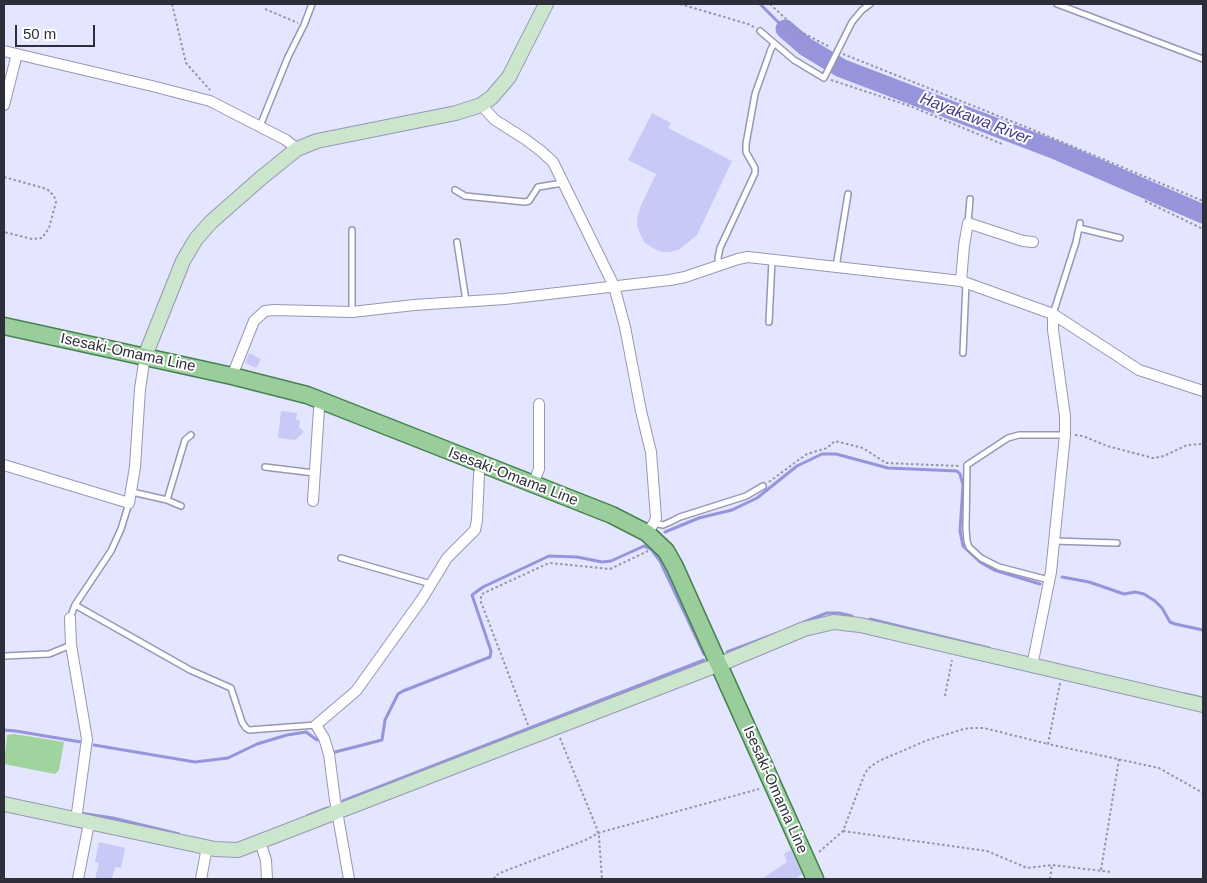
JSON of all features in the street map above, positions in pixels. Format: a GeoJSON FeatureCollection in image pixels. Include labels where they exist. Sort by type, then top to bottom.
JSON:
{"type":"FeatureCollection","features":[{"type":"Feature","properties":{"kind":"main road","name":"Isesaki-Omama Line"},"geometry":{"type":"LineString","coordinates":[[4,326],[145,356],[298,392],[533,485],[651,528],[674,567],[810,873]]}},
{"type":"Feature","properties":{"kind":"street"},"geometry":{"type":"LineString","coordinates":[[4,465],[129,503],[132,492],[140,388],[145,356],[183,261],[196,239],[218,216],[297,149],[318,141],[456,113],[481,105],[492,97],[509,77],[546,4]]}},
{"type":"Feature","properties":{"kind":"street"},"geometry":{"type":"LineString","coordinates":[[4,51],[152,86],[215,104],[286,140],[297,149]]}},
{"type":"Feature","properties":{"kind":"street"},"geometry":{"type":"LineString","coordinates":[[4,105],[17,54]]}},
{"type":"Feature","properties":{"kind":"street"},"geometry":{"type":"LineString","coordinates":[[481,105],[495,120],[542,150],[553,162],[614,286],[625,327],[651,452],[656,518],[651,528]]}},
{"type":"Feature","properties":{"kind":"street"},"geometry":{"type":"LineString","coordinates":[[964,282],[964,246],[968,223],[1033,242]]}},
{"type":"Feature","properties":{"kind":"street"},"geometry":{"type":"LineString","coordinates":[[232,376],[254,321],[265,311],[352,312],[505,299],[685,277],[748,257],[964,282],[1053,314],[1139,370],[1203,391]]}},
{"type":"Feature","properties":{"kind":"street"},"geometry":{"type":"LineString","coordinates":[[1032,666],[1049,580],[1065,435],[1053,330],[1053,314]]}},
{"type":"Feature","properties":{"kind":"street"},"geometry":{"type":"LineString","coordinates":[[314,501],[319,409],[322,401]]}},
{"type":"Feature","properties":{"kind":"street"},"geometry":{"type":"LineString","coordinates":[[533,485],[539,469],[539,404]]}},
{"type":"Feature","properties":{"kind":"street"},"geometry":{"type":"LineString","coordinates":[[349,879],[329,754],[324,738],[316,725],[356,691],[422,599],[447,558],[475,530],[481,464]]}},
{"type":"Feature","properties":{"kind":"street"},"geometry":{"type":"LineString","coordinates":[[70,618],[71,645],[87,739],[78,879]]}},
{"type":"Feature","properties":{"kind":"street"},"geometry":{"type":"LineString","coordinates":[[4,804],[207,847],[238,850],[804,629],[834,622],[860,625],[1203,705]]}},
{"type":"Feature","properties":{"kind":"street"},"geometry":{"type":"LineString","coordinates":[[260,842],[265,855],[268,879]]}},
{"type":"Feature","properties":{"kind":"street"},"geometry":{"type":"LineString","coordinates":[[201,879],[207,847]]}},
{"type":"Feature","properties":{"kind":"lane"},"geometry":{"type":"LineString","coordinates":[[260,126],[312,4]]}},
{"type":"Feature","properties":{"kind":"lane"},"geometry":{"type":"LineString","coordinates":[[760,31],[794,60],[824,78],[852,22],[870,4]]}},
{"type":"Feature","properties":{"kind":"lane"},"geometry":{"type":"LineString","coordinates":[[1057,4],[1203,59]]}},
{"type":"Feature","properties":{"kind":"lane"},"geometry":{"type":"LineString","coordinates":[[719,265],[720,248],[755,174],[755,168],[746,152],[746,144],[755,94],[774,44]]}},
{"type":"Feature","properties":{"kind":"lane"},"geometry":{"type":"LineString","coordinates":[[455,190],[466,196],[525,202],[529,201],[538,187],[563,183]]}},
{"type":"Feature","properties":{"kind":"lane"},"geometry":{"type":"LineString","coordinates":[[836,267],[848,194]]}},
{"type":"Feature","properties":{"kind":"lane"},"geometry":{"type":"LineString","coordinates":[[968,223],[970,199]]}},
{"type":"Feature","properties":{"kind":"lane"},"geometry":{"type":"LineString","coordinates":[[1053,314],[1079,226],[1120,238]]}},
{"type":"Feature","properties":{"kind":"lane"},"geometry":{"type":"LineString","coordinates":[[352,230],[352,312]]}},
{"type":"Feature","properties":{"kind":"lane"},"geometry":{"type":"LineString","coordinates":[[457,242],[466,302]]}},
{"type":"Feature","properties":{"kind":"lane"},"geometry":{"type":"LineString","coordinates":[[769,322],[772,260]]}},
{"type":"Feature","properties":{"kind":"lane"},"geometry":{"type":"LineString","coordinates":[[964,282],[964,352]]}},
{"type":"Feature","properties":{"kind":"lane"},"geometry":{"type":"LineString","coordinates":[[1049,580],[999,567],[981,558],[969,547],[966,541],[968,465],[1008,438],[1065,435]]}},
{"type":"Feature","properties":{"kind":"lane"},"geometry":{"type":"LineString","coordinates":[[167,500],[185,440],[191,436]]}},
{"type":"Feature","properties":{"kind":"lane"},"geometry":{"type":"LineString","coordinates":[[265,467],[315,473]]}},
{"type":"Feature","properties":{"kind":"lane"},"geometry":{"type":"LineString","coordinates":[[651,528],[746,496],[763,486]]}},
{"type":"Feature","properties":{"kind":"lane"},"geometry":{"type":"LineString","coordinates":[[132,492],[167,500],[181,506]]}},
{"type":"Feature","properties":{"kind":"lane"},"geometry":{"type":"LineString","coordinates":[[70,618],[75,605],[111,551],[121,529],[129,503]]}},
{"type":"Feature","properties":{"kind":"lane"},"geometry":{"type":"LineString","coordinates":[[1054,541],[1117,543]]}},
{"type":"Feature","properties":{"kind":"lane"},"geometry":{"type":"LineString","coordinates":[[341,558],[431,584]]}},
{"type":"Feature","properties":{"kind":"lane"},"geometry":{"type":"LineString","coordinates":[[75,605],[190,670],[232,688],[242,722],[249,730],[316,725]]}},
{"type":"Feature","properties":{"kind":"lane"},"geometry":{"type":"LineString","coordinates":[[4,656],[49,654],[71,645]]}},
{"type":"Feature","properties":{"kind":"path"},"geometry":{"type":"LineString","coordinates":[[172,4],[186,63],[212,93],[215,104]]}},
{"type":"Feature","properties":{"kind":"path"},"geometry":{"type":"LineString","coordinates":[[680,4],[748,24],[760,31]]}},
{"type":"Feature","properties":{"kind":"path"},"geometry":{"type":"LineString","coordinates":[[770,4],[799,31],[836,52],[992,113],[1203,201]]}},
{"type":"Feature","properties":{"kind":"path"},"geometry":{"type":"LineString","coordinates":[[265,10],[304,26]]}},
{"type":"Feature","properties":{"kind":"path"},"geometry":{"type":"LineString","coordinates":[[824,78],[910,106],[1002,144]]}},
{"type":"Feature","properties":{"kind":"path"},"geometry":{"type":"LineString","coordinates":[[4,177],[47,189],[54,196],[56,202],[49,228],[42,238],[32,239],[4,232]]}},
{"type":"Feature","properties":{"kind":"path"},"geometry":{"type":"LineString","coordinates":[[1146,201],[1203,229]]}},
{"type":"Feature","properties":{"kind":"path"},"geometry":{"type":"LineString","coordinates":[[1065,435],[1083,436],[1107,446],[1153,458],[1164,456],[1187,444],[1203,444]]}},
{"type":"Feature","properties":{"kind":"path"},"geometry":{"type":"LineString","coordinates":[[763,486],[796,460],[807,454],[827,448],[835,441],[863,448],[886,463],[938,466],[968,465]]}},
{"type":"Feature","properties":{"kind":"path"},"geometry":{"type":"LineString","coordinates":[[532,736],[481,602],[481,595],[549,563],[610,569],[661,545]]}},
{"type":"Feature","properties":{"kind":"path"},"geometry":{"type":"LineString","coordinates":[[945,696],[954,648]]}},
{"type":"Feature","properties":{"kind":"path"},"geometry":{"type":"LineString","coordinates":[[1048,744],[1062,673]]}},
{"type":"Feature","properties":{"kind":"path"},"geometry":{"type":"LineString","coordinates":[[555,727],[598,833],[602,879]]}},
{"type":"Feature","properties":{"kind":"path"},"geometry":{"type":"LineString","coordinates":[[810,873],[843,831],[859,786],[870,767],[914,745],[964,729],[984,728],[1166,770],[1203,793]]}},
{"type":"Feature","properties":{"kind":"path"},"geometry":{"type":"LineString","coordinates":[[1101,871],[1119,759]]}},
{"type":"Feature","properties":{"kind":"path"},"geometry":{"type":"LineString","coordinates":[[494,879],[500,872],[588,839],[598,833],[772,785]]}},
{"type":"Feature","properties":{"kind":"path"},"geometry":{"type":"LineString","coordinates":[[843,831],[987,851],[1027,868],[1052,865],[1111,872]]}},
{"type":"Feature","properties":{"kind":"path"},"geometry":{"type":"LineString","coordinates":[[1050,879],[1052,865]]}},
{"type":"Feature","properties":{"kind":"green space"},"geometry":{"type":"Polygon","coordinates":[[[14,734],[64,742],[59,770],[55,774],[4,764],[7,735],[14,734]]]}},
{"type":"Feature","properties":{"kind":"building"},"geometry":{"type":"Polygon","coordinates":[[[652,113],[671,123],[668,128],[732,161],[697,235],[680,249],[671,252],[662,252],[653,248],[645,243],[640,234],[637,225],[638,215],[656,174],[628,160],[652,113]]]}},
{"type":"Feature","properties":{"kind":"building"},"geometry":{"type":"Polygon","coordinates":[[[249,353],[261,359],[256,368],[245,363],[249,353]]]}},
{"type":"Feature","properties":{"kind":"building"},"geometry":{"type":"Polygon","coordinates":[[[281,411],[297,413],[296,420],[300,420],[299,427],[304,432],[295,440],[278,438],[281,411]]]}},
{"type":"Feature","properties":{"kind":"building"},"geometry":{"type":"Polygon","coordinates":[[[99,842],[125,848],[121,868],[115,867],[112,879],[95,879],[99,863],[95,862],[99,842]]]}},
{"type":"Feature","properties":{"kind":"building"},"geometry":{"type":"Polygon","coordinates":[[[791,850],[802,874],[796,879],[762,879],[787,862],[784,854],[791,850]]]}},
{"type":"Feature","properties":{"kind":"waterway","name":"Hayakawa River"},"geometry":{"type":"LineString","coordinates":[[760,4],[785,29]]}},
{"type":"Feature","properties":{"kind":"waterway","name":"Hayakawa River"},"geometry":{"type":"LineString","coordinates":[[785,29],[806,47],[841,68],[1058,151],[1203,214]]}},
{"type":"Feature","properties":{"kind":"waterway"},"geometry":{"type":"LineString","coordinates":[[665,532],[699,518],[732,510],[757,498],[797,466],[822,454],[836,454],[888,468],[957,471],[960,474],[963,485],[960,531],[963,546],[980,562],[994,570],[1040,584]]}},
{"type":"Feature","properties":{"kind":"waterway"},"geometry":{"type":"LineString","coordinates":[[335,752],[382,740],[385,720],[398,694],[490,657],[491,651],[472,595],[483,587],[549,556],[577,557],[602,562],[611,561],[644,546],[651,549],[660,561],[704,654]]}},
{"type":"Feature","properties":{"kind":"waterway"},"geometry":{"type":"LineString","coordinates":[[1062,577],[1089,582],[1124,594],[1135,592],[1144,594],[1162,608],[1170,622],[1203,630]]}},
{"type":"Feature","properties":{"kind":"waterway"},"geometry":{"type":"LineString","coordinates":[[804,622],[827,613],[852,616]]}},
{"type":"Feature","properties":{"kind":"waterway"},"geometry":{"type":"LineString","coordinates":[[870,619],[989,648]]}},
{"type":"Feature","properties":{"kind":"waterway"},"geometry":{"type":"LineString","coordinates":[[727,652],[775,634]]}},
{"type":"Feature","properties":{"kind":"waterway"},"geometry":{"type":"LineString","coordinates":[[343,801],[704,660]]}},
{"type":"Feature","properties":{"kind":"waterway"},"geometry":{"type":"LineString","coordinates":[[1185,694],[1203,698]]}},
{"type":"Feature","properties":{"kind":"waterway"},"geometry":{"type":"LineString","coordinates":[[4,730],[81,742]]}},
{"type":"Feature","properties":{"kind":"waterway"},"geometry":{"type":"LineString","coordinates":[[94,745],[195,762],[228,758],[257,744],[287,735],[306,732],[317,740]]}},
{"type":"Feature","properties":{"kind":"waterway"},"geometry":{"type":"LineString","coordinates":[[307,816],[327,808]]}},
{"type":"Feature","properties":{"kind":"waterway"},"geometry":{"type":"LineString","coordinates":[[80,813],[113,818],[179,834]]}}]}
